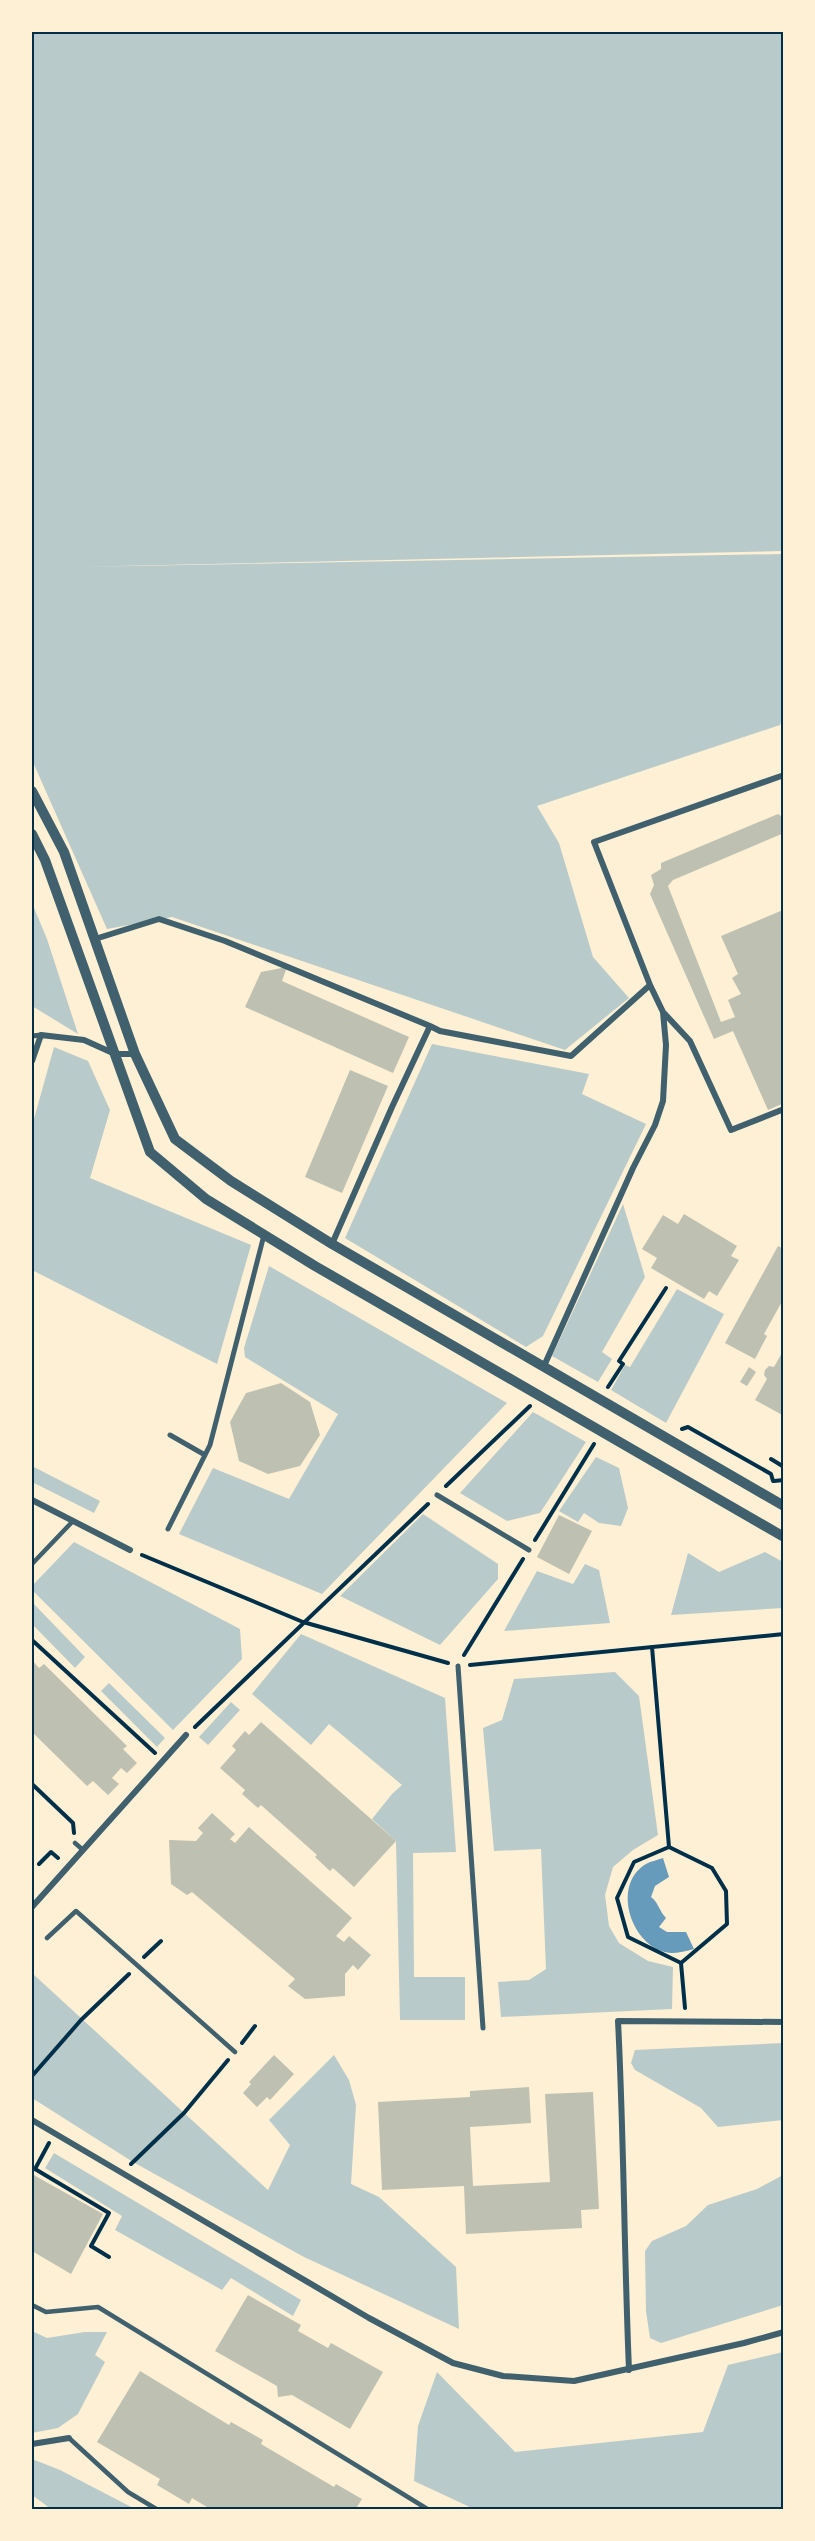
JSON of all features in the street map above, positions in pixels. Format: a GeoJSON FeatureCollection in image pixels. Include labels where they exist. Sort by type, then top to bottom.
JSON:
{"type":"FeatureCollection","features":[{"type":"Feature","properties":{"kind":"street"},"geometry":{"type":"LineString","coordinates":[[783,774],[594,842],[650,985],[663,1012],[690,1041],[731,1130],[783,1109]]}},
{"type":"Feature","properties":{"kind":"street"},"geometry":{"type":"LineString","coordinates":[[32,791],[64,852],[135,1054],[175,1139],[231,1181],[332,1244],[783,1506]]}},
{"type":"Feature","properties":{"kind":"street"},"geometry":{"type":"LineString","coordinates":[[32,834],[45,860],[150,1152],[206,1199],[265,1235],[783,1538]]}},
{"type":"Feature","properties":{"kind":"street"},"geometry":{"type":"LineString","coordinates":[[95,939],[159,920],[225,941],[440,1031],[572,1056],[650,985]]}},
{"type":"Feature","properties":{"kind":"street"},"geometry":{"type":"LineString","coordinates":[[544,1366],[623,1188],[655,1125],[663,1101],[666,1068],[663,1012]]}},
{"type":"Feature","properties":{"kind":"street"},"geometry":{"type":"LineString","coordinates":[[332,1244],[430,1026]]}},
{"type":"Feature","properties":{"kind":"street"},"geometry":{"type":"LineString","coordinates":[[32,1060],[41,1035]]}},
{"type":"Feature","properties":{"kind":"street"},"geometry":{"type":"LineString","coordinates":[[32,1036],[84,1040],[115,1054],[135,1054]]}},
{"type":"Feature","properties":{"kind":"street"},"geometry":{"type":"LineString","coordinates":[[168,1529],[210,1445],[265,1235]]}},
{"type":"Feature","properties":{"kind":"street"},"geometry":{"type":"LineString","coordinates":[[170,1435],[205,1455]]}},
{"type":"Feature","properties":{"kind":"street"},"geometry":{"type":"LineString","coordinates":[[437,1495],[529,1550]]}},
{"type":"Feature","properties":{"kind":"street"},"geometry":{"type":"LineString","coordinates":[[32,1500],[130,1550]]}},
{"type":"Feature","properties":{"kind":"street"},"geometry":{"type":"LineString","coordinates":[[458,1666],[483,2028]]}},
{"type":"Feature","properties":{"kind":"street"},"geometry":{"type":"LineString","coordinates":[[32,1907],[186,1735]]}},
{"type":"Feature","properties":{"kind":"street"},"geometry":{"type":"LineString","coordinates":[[629,2370],[623,2235],[624,2122],[618,2021],[783,2022]]}},
{"type":"Feature","properties":{"kind":"street"},"geometry":{"type":"LineString","coordinates":[[32,2120],[369,2318],[453,2363],[503,2376],[574,2381],[629,2370],[783,2332]]}},
{"type":"Feature","properties":{"kind":"street"},"geometry":{"type":"LineString","coordinates":[[32,2444],[69,2438]]}},
{"type":"Feature","properties":{"kind":"lane"},"geometry":{"type":"LineString","coordinates":[[32,1564],[73,1521]]}},
{"type":"Feature","properties":{"kind":"lane"},"geometry":{"type":"LineString","coordinates":[[75,1843],[83,1850]]}},
{"type":"Feature","properties":{"kind":"lane"},"geometry":{"type":"LineString","coordinates":[[47,1938],[76,1911],[235,2052]]}},
{"type":"Feature","properties":{"kind":"lane"},"geometry":{"type":"LineString","coordinates":[[32,2305],[46,2312],[98,2307],[429,2510]]}},
{"type":"Feature","properties":{"kind":"lane"},"geometry":{"type":"LineString","coordinates":[[69,2438],[128,2492],[159,2510]]}},
{"type":"Feature","properties":{"kind":"path"},"geometry":{"type":"LineString","coordinates":[[605,1392],[623,1364],[619,1361],[666,1288]]}},
{"type":"Feature","properties":{"kind":"path"},"geometry":{"type":"LineString","coordinates":[[186,1735],[530,1406]]}},
{"type":"Feature","properties":{"kind":"path"},"geometry":{"type":"LineString","coordinates":[[458,1666],[602,1431]]}},
{"type":"Feature","properties":{"kind":"path"},"geometry":{"type":"LineString","coordinates":[[771,1459],[783,1467]]}},
{"type":"Feature","properties":{"kind":"path"},"geometry":{"type":"LineString","coordinates":[[773,1481],[783,1480]]}},
{"type":"Feature","properties":{"kind":"path"},"geometry":{"type":"LineString","coordinates":[[130,1550],[303,1622],[458,1666],[783,1634]]}},
{"type":"Feature","properties":{"kind":"path"},"geometry":{"type":"LineString","coordinates":[[32,1640],[156,1754],[148,1762]]}},
{"type":"Feature","properties":{"kind":"path"},"geometry":{"type":"LineString","coordinates":[[652,1647],[669,1847]]}},
{"type":"Feature","properties":{"kind":"path"},"geometry":{"type":"LineString","coordinates":[[32,1784],[73,1823],[75,1843],[60,1859]]}},
{"type":"Feature","properties":{"kind":"path"},"geometry":{"type":"LineString","coordinates":[[669,1847],[712,1868],[726,1891],[727,1924],[681,1963],[628,1937],[617,1898],[634,1862],[669,1847]]}},
{"type":"Feature","properties":{"kind":"path"},"geometry":{"type":"LineString","coordinates":[[39,1864],[51,1852]]}},
{"type":"Feature","properties":{"kind":"path"},"geometry":{"type":"LineString","coordinates":[[32,2076],[81,2020],[161,1941]]}},
{"type":"Feature","properties":{"kind":"path"},"geometry":{"type":"LineString","coordinates":[[681,1963],[685,2008]]}},
{"type":"Feature","properties":{"kind":"path"},"geometry":{"type":"LineString","coordinates":[[133,2162],[184,2113],[255,2026]]}},
{"type":"Feature","properties":{"kind":"path"},"geometry":{"type":"LineString","coordinates":[[55,2134],[35,2169],[110,2212],[91,2246],[109,2257]]}},
{"type":"Feature","properties":{"kind":"shaded area"},"geometry":{"type":"Polygon","coordinates":[[[32,32],[783,32],[783,551],[73,567],[783,554],[784,714],[780,725],[537,806],[559,843],[593,957],[629,998],[565,1050],[172,917],[107,929],[32,760],[32,32]]]}},
{"type":"Feature","properties":{"kind":"shaded area"},"geometry":{"type":"Polygon","coordinates":[[[32,903],[47,939],[78,1034],[32,1006],[32,903]]]}},
{"type":"Feature","properties":{"kind":"shaded area"},"geometry":{"type":"Polygon","coordinates":[[[432,1044],[589,1074],[582,1094],[646,1124],[543,1336],[526,1347],[345,1238],[432,1044]]]}},
{"type":"Feature","properties":{"kind":"shaded area"},"geometry":{"type":"Polygon","coordinates":[[[54,1047],[88,1061],[110,1110],[90,1178],[251,1245],[217,1364],[32,1270],[32,1126],[54,1047]]]}},
{"type":"Feature","properties":{"kind":"shaded area"},"geometry":{"type":"Polygon","coordinates":[[[623,1204],[645,1277],[602,1352],[612,1359],[598,1382],[552,1356],[623,1204]]]}},
{"type":"Feature","properties":{"kind":"shaded area"},"geometry":{"type":"Polygon","coordinates":[[[269,1266],[507,1403],[322,1594],[179,1534],[213,1468],[289,1499],[338,1414],[245,1357],[244,1348],[269,1266]]]}},
{"type":"Feature","properties":{"kind":"shaded area"},"geometry":{"type":"Polygon","coordinates":[[[677,1289],[724,1314],[666,1423],[611,1390],[625,1365],[630,1367],[677,1289]]]}},
{"type":"Feature","properties":{"kind":"shaded area"},"geometry":{"type":"Polygon","coordinates":[[[533,1412],[586,1442],[540,1513],[507,1521],[460,1493],[533,1412]]]}},
{"type":"Feature","properties":{"kind":"shaded area"},"geometry":{"type":"Polygon","coordinates":[[[596,1457],[619,1468],[628,1508],[621,1526],[599,1523],[584,1513],[578,1522],[559,1511],[596,1457]]]}},
{"type":"Feature","properties":{"kind":"shaded area"},"geometry":{"type":"Polygon","coordinates":[[[32,1466],[100,1501],[94,1513],[32,1482],[32,1466]]]}},
{"type":"Feature","properties":{"kind":"shaded area"},"geometry":{"type":"Polygon","coordinates":[[[423,1514],[498,1564],[498,1579],[440,1645],[340,1596],[423,1514]]]}},
{"type":"Feature","properties":{"kind":"shaded area"},"geometry":{"type":"Polygon","coordinates":[[[74,1542],[240,1629],[242,1659],[173,1730],[32,1590],[32,1586],[74,1542]]]}},
{"type":"Feature","properties":{"kind":"shaded area"},"geometry":{"type":"Polygon","coordinates":[[[765,1552],[783,1562],[783,1608],[671,1615],[688,1553],[719,1572],[765,1552]]]}},
{"type":"Feature","properties":{"kind":"shaded area"},"geometry":{"type":"Polygon","coordinates":[[[585,1564],[599,1570],[610,1623],[504,1631],[537,1571],[573,1584],[585,1564]]]}},
{"type":"Feature","properties":{"kind":"shaded area"},"geometry":{"type":"Polygon","coordinates":[[[32,1602],[85,1657],[75,1668],[32,1624],[32,1602]]]}},
{"type":"Feature","properties":{"kind":"shaded area"},"geometry":{"type":"Polygon","coordinates":[[[301,1634],[445,1698],[456,1852],[413,1853],[414,1977],[465,1977],[465,2020],[400,2020],[396,1841],[372,1819],[402,1785],[329,1724],[311,1745],[252,1694],[301,1634]]]}},
{"type":"Feature","properties":{"kind":"shaded area"},"geometry":{"type":"Polygon","coordinates":[[[615,1672],[639,1696],[658,1835],[633,1850],[613,1867],[605,1895],[609,1926],[619,1943],[648,1961],[673,1967],[672,2009],[501,2017],[498,1982],[529,1980],[546,1969],[541,1849],[494,1851],[483,1728],[502,1720],[514,1679],[615,1672]]]}},
{"type":"Feature","properties":{"kind":"shaded area"},"geometry":{"type":"Polygon","coordinates":[[[109,1683],[165,1738],[157,1747],[101,1691],[109,1683]]]}},
{"type":"Feature","properties":{"kind":"shaded area"},"geometry":{"type":"Polygon","coordinates":[[[231,1702],[240,1710],[208,1745],[199,1737],[231,1702]]]}},
{"type":"Feature","properties":{"kind":"shaded area"},"geometry":{"type":"Polygon","coordinates":[[[32,1973],[268,2190],[290,2145],[269,2120],[334,2055],[349,2080],[356,2105],[351,2184],[379,2197],[456,2267],[459,2329],[304,2257],[133,2162],[32,2098],[32,1973]]]}},
{"type":"Feature","properties":{"kind":"shaded area"},"geometry":{"type":"Polygon","coordinates":[[[783,2043],[783,2120],[718,2127],[701,2108],[635,2070],[631,2063],[635,2050],[783,2043]]]}},
{"type":"Feature","properties":{"kind":"shaded area"},"geometry":{"type":"Polygon","coordinates":[[[54,2153],[301,2300],[293,2316],[231,2278],[222,2290],[115,2230],[122,2216],[45,2168],[54,2153]]]}},
{"type":"Feature","properties":{"kind":"shaded area"},"geometry":{"type":"Polygon","coordinates":[[[783,2175],[783,2305],[661,2343],[650,2338],[646,2311],[645,2251],[652,2241],[686,2226],[708,2205],[757,2189],[783,2175]]]}},
{"type":"Feature","properties":{"kind":"shaded area"},"geometry":{"type":"Polygon","coordinates":[[[32,2331],[47,2338],[85,2332],[107,2332],[95,2355],[105,2362],[78,2414],[58,2428],[32,2433],[32,2331]]]}},
{"type":"Feature","properties":{"kind":"shaded area"},"geometry":{"type":"Polygon","coordinates":[[[783,2352],[783,2509],[474,2509],[414,2481],[418,2426],[437,2372],[515,2452],[703,2432],[728,2365],[783,2352]]]}},
{"type":"Feature","properties":{"kind":"shaded area"},"geometry":{"type":"Polygon","coordinates":[[[32,2459],[60,2470],[135,2509],[51,2509],[32,2495],[32,2459]]]}},
{"type":"Feature","properties":{"kind":"water"},"geometry":{"type":"Polygon","coordinates":[[[663,1858],[669,1877],[655,1886],[651,1897],[666,1918],[659,1927],[667,1932],[686,1932],[694,1949],[671,1953],[657,1949],[636,1929],[630,1915],[629,1886],[635,1874],[646,1864],[663,1858]]]}},
{"type":"Feature","properties":{"kind":"building"},"geometry":{"type":"Polygon","coordinates":[[[778,814],[784,818],[784,833],[673,880],[668,886],[721,1022],[735,1017],[728,1000],[741,994],[732,978],[738,974],[721,936],[783,910],[784,1103],[768,1110],[733,1031],[714,1039],[650,894],[654,885],[651,875],[661,869],[661,863],[778,814]]]}},
{"type":"Feature","properties":{"kind":"building"},"geometry":{"type":"Polygon","coordinates":[[[287,967],[282,981],[409,1037],[393,1073],[245,1007],[261,972],[287,967]]]}},
{"type":"Feature","properties":{"kind":"building"},"geometry":{"type":"Polygon","coordinates":[[[350,1070],[388,1086],[342,1193],[305,1177],[350,1070]]]}},
{"type":"Feature","properties":{"kind":"building"},"geometry":{"type":"Polygon","coordinates":[[[684,1214],[737,1246],[731,1256],[739,1260],[717,1296],[709,1291],[704,1299],[651,1268],[657,1258],[642,1249],[663,1215],[678,1224],[684,1214]]]}},
{"type":"Feature","properties":{"kind":"building"},"geometry":{"type":"Polygon","coordinates":[[[778,1246],[784,1249],[784,1298],[764,1334],[767,1336],[755,1359],[725,1343],[778,1246]]]}},
{"type":"Feature","properties":{"kind":"building"},"geometry":{"type":"Polygon","coordinates":[[[784,1349],[784,1416],[755,1400],[767,1379],[764,1375],[765,1370],[769,1366],[774,1367],[784,1349]]]}},
{"type":"Feature","properties":{"kind":"building"},"geometry":{"type":"Polygon","coordinates":[[[749,1367],[756,1372],[747,1386],[740,1382],[749,1367]]]}},
{"type":"Feature","properties":{"kind":"building"},"geometry":{"type":"Polygon","coordinates":[[[281,1383],[310,1402],[320,1435],[300,1466],[268,1474],[239,1461],[230,1422],[246,1393],[281,1383]]]}},
{"type":"Feature","properties":{"kind":"building"},"geometry":{"type":"Polygon","coordinates":[[[559,1515],[592,1531],[569,1574],[537,1557],[559,1515]]]}},
{"type":"Feature","properties":{"kind":"building"},"geometry":{"type":"Polygon","coordinates":[[[32,1660],[39,1668],[44,1664],[127,1746],[123,1749],[137,1763],[127,1773],[121,1768],[112,1778],[119,1784],[108,1795],[93,1781],[87,1786],[32,1732],[32,1660]]]}},
{"type":"Feature","properties":{"kind":"building"},"geometry":{"type":"Polygon","coordinates":[[[261,1722],[396,1841],[354,1887],[333,1868],[330,1871],[315,1857],[317,1855],[261,1805],[258,1808],[242,1794],[245,1790],[220,1768],[236,1750],[232,1746],[245,1731],[249,1735],[261,1722]]]}},
{"type":"Feature","properties":{"kind":"building"},"geometry":{"type":"Polygon","coordinates":[[[212,1813],[235,1834],[230,1839],[235,1843],[249,1827],[352,1918],[336,1936],[344,1942],[349,1936],[371,1955],[358,1970],[353,1965],[345,1974],[345,1996],[305,1999],[288,1986],[295,1979],[192,1892],[187,1895],[171,1884],[169,1840],[196,1841],[203,1833],[198,1828],[212,1813]]]}},
{"type":"Feature","properties":{"kind":"building"},"geometry":{"type":"Polygon","coordinates":[[[274,2055],[294,2074],[270,2100],[267,2097],[257,2107],[243,2093],[251,2084],[249,2082],[274,2055]]]}},
{"type":"Feature","properties":{"kind":"building"},"geometry":{"type":"Polygon","coordinates":[[[529,2087],[531,2123],[470,2127],[473,2186],[550,2182],[545,2094],[593,2092],[599,2209],[581,2210],[582,2228],[466,2234],[464,2186],[382,2190],[378,2102],[470,2097],[470,2091],[529,2087]]]}},
{"type":"Feature","properties":{"kind":"building"},"geometry":{"type":"Polygon","coordinates":[[[32,2174],[103,2214],[71,2274],[32,2251],[32,2174]]]}},
{"type":"Feature","properties":{"kind":"building"},"geometry":{"type":"Polygon","coordinates":[[[248,2295],[301,2325],[298,2331],[328,2348],[331,2343],[383,2372],[350,2429],[292,2395],[278,2397],[277,2386],[215,2351],[248,2295]]]}},
{"type":"Feature","properties":{"kind":"building"},"geometry":{"type":"Polygon","coordinates":[[[140,2371],[229,2425],[231,2422],[263,2440],[261,2444],[334,2487],[336,2484],[362,2499],[355,2510],[212,2510],[192,2498],[189,2504],[157,2485],[160,2479],[97,2442],[140,2371]]]}}]}
